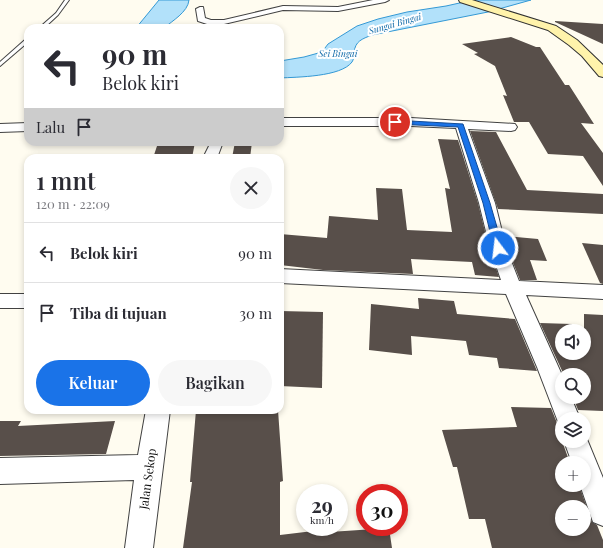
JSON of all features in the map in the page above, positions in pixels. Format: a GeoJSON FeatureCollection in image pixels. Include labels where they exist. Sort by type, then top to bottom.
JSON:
{"type":"FeatureCollection","features":[{"type":"Feature","properties":{"kind":"street"},"geometry":{"type":"LineString","coordinates":[[200,9],[201,19],[206,22],[217,23],[269,11],[300,7],[338,9],[385,0]]}},
{"type":"Feature","properties":{"kind":"street"},"geometry":{"type":"LineString","coordinates":[[463,0],[538,22],[563,34],[587,54],[603,73]]}},
{"type":"Feature","properties":{"kind":"street"},"geometry":{"type":"LineString","coordinates":[[270,2],[292,3],[300,7]]}},
{"type":"Feature","properties":{"kind":"street"},"geometry":{"type":"LineString","coordinates":[[284,122],[411,122],[511,127]]}},
{"type":"Feature","properties":{"kind":"street"},"geometry":{"type":"LineString","coordinates":[[461,125],[487,203],[498,248],[513,288],[548,367],[565,412]]}},
{"type":"Feature","properties":{"kind":"street"},"geometry":{"type":"LineString","coordinates":[[0,128],[24,127]]}},
{"type":"Feature","properties":{"kind":"street"},"geometry":{"type":"LineString","coordinates":[[284,276],[603,292]]}},
{"type":"Feature","properties":{"kind":"street"},"geometry":{"type":"LineString","coordinates":[[0,301],[24,301]]}},
{"type":"Feature","properties":{"kind":"street","name":"Jalan Sekop"},"geometry":{"type":"LineString","coordinates":[[139,548],[157,414]]}},
{"type":"Feature","properties":{"kind":"street"},"geometry":{"type":"LineString","coordinates":[[579,448],[603,512]]}},
{"type":"Feature","properties":{"kind":"street"},"geometry":{"type":"LineString","coordinates":[[0,471],[149,467]]}},
{"type":"Feature","properties":{"kind":"lane"},"geometry":{"type":"LineString","coordinates":[[46,24],[57,14],[67,0]]}},
{"type":"Feature","properties":{"kind":"lane"},"geometry":{"type":"LineString","coordinates":[[0,64],[24,43]]}},
{"type":"Feature","properties":{"kind":"water"},"geometry":{"type":"Polygon","coordinates":[[[159,0],[189,0],[183,12],[169,24],[139,24],[159,0]]]}},
{"type":"Feature","properties":{"kind":"water","name":"Sei Bingai"},"geometry":{"type":"Polygon","coordinates":[[[473,0],[531,0],[488,12],[372,35],[357,43],[352,62],[338,71],[318,75],[284,78],[284,60],[322,52],[328,44],[357,26],[407,12],[473,0]]]}},
{"type":"Feature","properties":{"kind":"building"},"geometry":{"type":"Polygon","coordinates":[[[555,22],[603,24],[603,44],[555,22]]]}},
{"type":"Feature","properties":{"kind":"building"},"geometry":{"type":"Polygon","coordinates":[[[511,37],[536,47],[540,47],[565,85],[569,85],[594,124],[581,123],[603,153],[603,186],[583,156],[548,154],[529,122],[514,122],[503,95],[507,96],[495,66],[474,54],[478,53],[462,44],[511,37]]]}},
{"type":"Feature","properties":{"kind":"building"},"geometry":{"type":"Polygon","coordinates":[[[470,131],[496,132],[527,190],[603,194],[603,214],[498,209],[470,131]]]}},
{"type":"Feature","properties":{"kind":"building"},"geometry":{"type":"Polygon","coordinates":[[[438,139],[458,140],[478,203],[489,248],[499,277],[475,275],[472,262],[411,259],[413,274],[323,270],[284,265],[284,234],[327,238],[329,216],[378,220],[376,188],[402,189],[407,230],[452,232],[445,188],[450,189],[438,139]]]}},
{"type":"Feature","properties":{"kind":"building"},"geometry":{"type":"Polygon","coordinates":[[[157,146],[194,146],[193,154],[154,154],[157,146]]]}},
{"type":"Feature","properties":{"kind":"building"},"geometry":{"type":"Polygon","coordinates":[[[234,146],[252,146],[250,154],[233,154],[234,146]]]}},
{"type":"Feature","properties":{"kind":"building"},"geometry":{"type":"Polygon","coordinates":[[[505,236],[538,239],[547,261],[530,260],[537,280],[520,280],[507,248],[505,236]]]}},
{"type":"Feature","properties":{"kind":"building"},"geometry":{"type":"Polygon","coordinates":[[[582,243],[603,245],[603,284],[600,283],[582,243]]]}},
{"type":"Feature","properties":{"kind":"building"},"geometry":{"type":"Polygon","coordinates":[[[418,298],[454,301],[457,314],[515,319],[537,371],[499,368],[497,358],[469,355],[466,341],[411,336],[412,355],[369,350],[371,304],[419,309],[418,298]]]}},
{"type":"Feature","properties":{"kind":"building"},"geometry":{"type":"Polygon","coordinates":[[[284,311],[323,312],[322,388],[284,386],[284,311]]]}},
{"type":"Feature","properties":{"kind":"building"},"geometry":{"type":"Polygon","coordinates":[[[584,314],[603,315],[603,411],[578,410],[576,404],[591,404],[591,368],[561,368],[557,360],[591,360],[591,324],[584,324],[584,314]]]}},
{"type":"Feature","properties":{"kind":"building"},"geometry":{"type":"Polygon","coordinates":[[[540,323],[572,324],[555,324],[555,356],[540,323]]]}},
{"type":"Feature","properties":{"kind":"building"},"geometry":{"type":"Polygon","coordinates":[[[511,407],[551,408],[555,418],[555,448],[565,448],[567,456],[555,456],[555,492],[581,492],[584,500],[555,500],[555,536],[591,536],[591,519],[592,522],[597,525],[603,540],[603,548],[492,548],[485,519],[469,519],[457,467],[453,467],[442,430],[517,427],[511,407]]]}},
{"type":"Feature","properties":{"kind":"building"},"geometry":{"type":"Polygon","coordinates":[[[196,414],[278,414],[283,481],[280,482],[280,535],[296,533],[296,536],[348,536],[348,531],[356,530],[356,536],[390,536],[392,548],[183,548],[192,482],[190,482],[196,414]]]}},
{"type":"Feature","properties":{"kind":"building"},"geometry":{"type":"Polygon","coordinates":[[[0,421],[21,421],[18,426],[115,421],[106,454],[0,456],[0,421]]]}},
{"type":"Feature","properties":{"kind":"route"},"geometry":{"type":"LineString","coordinates":[[395,122],[461,125],[487,203],[498,248]]}},
{"type":"Feature","properties":{"kind":"water label","name":"Sungai Bingai"},"geometry":{"type":"Point","coordinates":[395,24]}}]}
